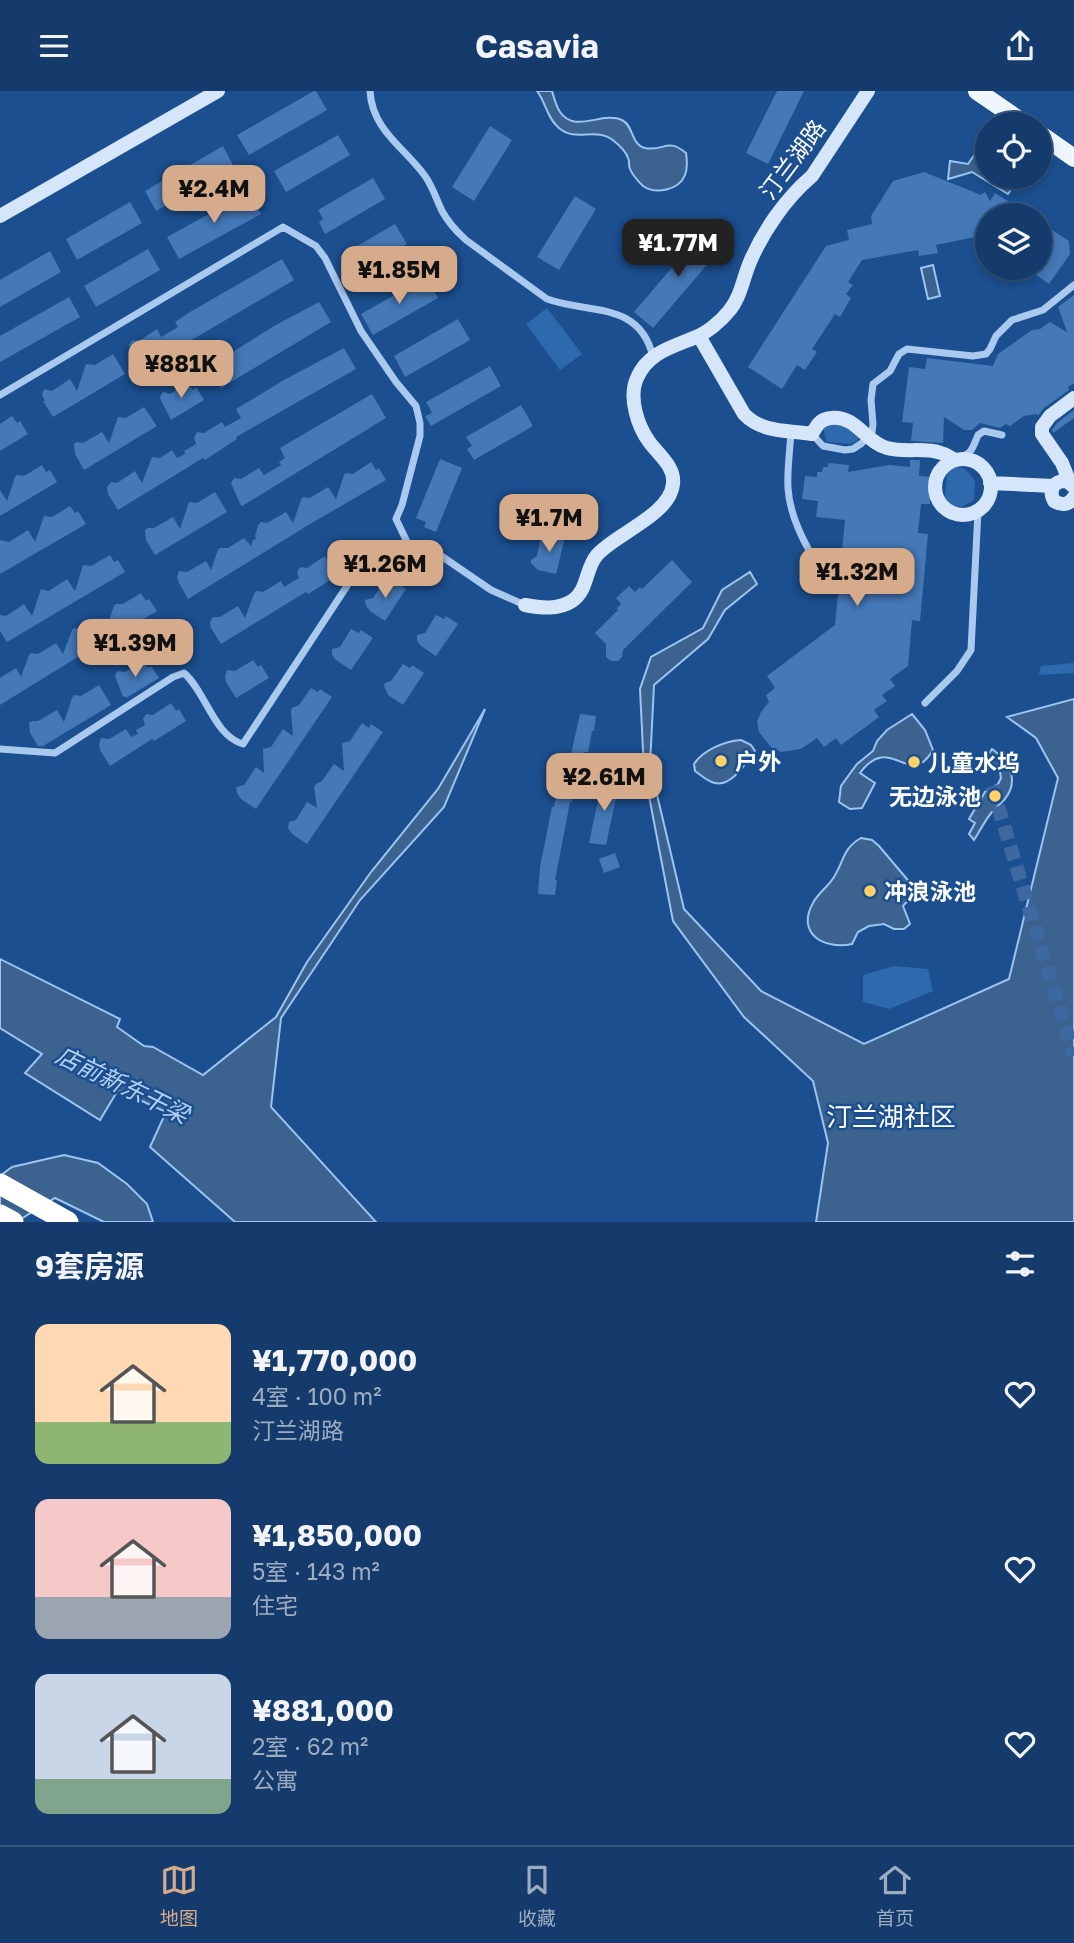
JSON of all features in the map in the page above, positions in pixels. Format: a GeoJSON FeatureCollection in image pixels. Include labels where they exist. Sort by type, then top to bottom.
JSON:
{"type":"FeatureCollection","features":[{"type":"Feature","properties":{"kind":"highway"},"geometry":{"type":"LineString","coordinates":[[11,1191],[68,1222]]}},
{"type":"Feature","properties":{"kind":"highway"},"geometry":{"type":"LineString","coordinates":[[0,1215],[13,1222]]}},
{"type":"Feature","properties":{"kind":"main road"},"geometry":{"type":"LineString","coordinates":[[977,91],[1008,112]]}},
{"type":"Feature","properties":{"kind":"main road"},"geometry":{"type":"LineString","coordinates":[[1052,142],[1074,158]]}},
{"type":"Feature","properties":{"kind":"street"},"geometry":{"type":"LineString","coordinates":[[0,216],[218,91]]}},
{"type":"Feature","properties":{"kind":"street"},"geometry":{"type":"LineString","coordinates":[[0,750],[55,753],[173,677],[184,673],[194,682],[220,727],[234,742],[243,744],[347,586],[351,574],[360,565],[408,544],[433,551],[491,590],[526,605],[550,608],[573,601],[583,588],[589,568],[597,555],[654,513],[668,498],[673,487],[673,476],[668,465],[649,442],[637,417],[635,381],[643,366],[653,356],[649,342],[639,328],[624,316],[547,299],[466,240],[443,213],[426,177],[387,133],[376,116],[370,91]]}},
{"type":"Feature","properties":{"kind":"street","name":"汀兰湖路"},"geometry":{"type":"LineString","coordinates":[[653,356],[699,336],[730,310],[765,234],[800,187],[812,176],[868,91]]}},
{"type":"Feature","properties":{"kind":"street"},"geometry":{"type":"LineString","coordinates":[[0,395],[283,227],[316,246],[325,258],[361,331],[416,406],[421,436],[396,519],[408,544]]}},
{"type":"Feature","properties":{"kind":"street"},"geometry":{"type":"LineString","coordinates":[[699,336],[744,414],[752,422],[761,427],[812,434],[823,446],[853,449],[872,432],[873,384],[890,370],[899,354],[907,349],[973,356],[986,354],[996,336],[1012,320],[1043,310],[1074,285]]}},
{"type":"Feature","properties":{"kind":"street"},"geometry":{"type":"LineString","coordinates":[[1066,483],[1042,434],[1042,427],[1049,416],[1074,398]]}},
{"type":"Feature","properties":{"kind":"street"},"geometry":{"type":"LineString","coordinates":[[1066,483],[1062,450],[1047,432],[1050,423],[1074,404]]}},
{"type":"Feature","properties":{"kind":"street"},"geometry":{"type":"LineString","coordinates":[[812,434],[820,422],[827,418],[839,418],[853,423],[868,437],[886,448],[940,452],[955,460],[974,461],[987,474],[989,498],[978,511],[959,515],[943,507],[937,499],[935,489],[940,471],[947,464],[955,460],[971,453],[978,435],[984,431],[1002,435]]}},
{"type":"Feature","properties":{"kind":"street"},"geometry":{"type":"LineString","coordinates":[[791,431],[788,487],[791,506],[806,546],[828,585]]}},
{"type":"Feature","properties":{"kind":"street"},"geometry":{"type":"LineString","coordinates":[[990,486],[1066,483]]}},
{"type":"Feature","properties":{"kind":"street"},"geometry":{"type":"LineString","coordinates":[[925,703],[957,671],[971,650],[978,511]]}},
{"type":"Feature","properties":{"kind":"shaded area"},"geometry":{"type":"Polygon","coordinates":[[[547,308],[582,354],[560,370],[526,324],[547,308]]]}},
{"type":"Feature","properties":{"kind":"shaded area"},"geometry":{"type":"Polygon","coordinates":[[[828,425],[847,425],[860,435],[857,441],[851,444],[827,442],[823,429],[828,425]]]}},
{"type":"Feature","properties":{"kind":"shaded area"},"geometry":{"type":"Polygon","coordinates":[[[948,468],[965,469],[975,480],[974,500],[962,507],[944,504],[948,468]]]}},
{"type":"Feature","properties":{"kind":"shaded area"},"geometry":{"type":"Polygon","coordinates":[[[1074,663],[1074,673],[1039,675],[1041,666],[1074,663]]]}},
{"type":"Feature","properties":{"kind":"shaded area"},"geometry":{"type":"Polygon","coordinates":[[[894,966],[928,969],[933,991],[889,1009],[863,1002],[863,975],[894,966]]]}},
{"type":"Feature","properties":{"kind":"water"},"geometry":{"type":"Polygon","coordinates":[[[537,91],[552,91],[560,112],[573,121],[606,118],[622,120],[629,126],[640,146],[651,149],[670,145],[680,148],[686,153],[687,161],[682,180],[667,189],[654,190],[643,186],[629,168],[626,153],[616,143],[600,135],[572,134],[559,128],[537,91]]]}},
{"type":"Feature","properties":{"kind":"water"},"geometry":{"type":"Polygon","coordinates":[[[975,154],[975,174],[972,172],[948,179],[950,161],[968,164],[975,154]]]}},
{"type":"Feature","properties":{"kind":"water"},"geometry":{"type":"Polygon","coordinates":[[[933,265],[940,296],[928,299],[921,268],[933,265]]]}},
{"type":"Feature","properties":{"kind":"water"},"geometry":{"type":"Polygon","coordinates":[[[750,572],[757,584],[725,610],[708,639],[654,685],[650,765],[684,909],[761,991],[864,1044],[1009,979],[1058,778],[1036,738],[1007,717],[1074,699],[1074,1222],[816,1222],[828,1143],[813,1081],[744,1017],[673,921],[644,770],[640,689],[651,657],[703,628],[722,590],[750,572]]]}},
{"type":"Feature","properties":{"kind":"water","name":"店前新东干梁"},"geometry":{"type":"Polygon","coordinates":[[[485,709],[444,807],[360,900],[281,1018],[271,1107],[376,1222],[235,1222],[150,1147],[166,1112],[118,1090],[100,1120],[25,1073],[42,1054],[0,1028],[0,959],[120,1019],[117,1027],[144,1046],[153,1047],[203,1075],[276,1017],[307,962],[371,872],[438,789],[485,709]]]}},
{"type":"Feature","properties":{"kind":"water","name":"儿童水坞"},"geometry":{"type":"Polygon","coordinates":[[[912,714],[925,730],[933,750],[924,761],[916,765],[881,757],[860,773],[875,783],[862,808],[850,809],[839,802],[841,786],[857,764],[873,751],[877,741],[887,730],[912,714]]]}},
{"type":"Feature","properties":{"kind":"water","name":"户外"},"geometry":{"type":"Polygon","coordinates":[[[741,740],[751,745],[755,751],[733,778],[715,783],[695,771],[694,764],[709,751],[721,744],[741,740]]]}},
{"type":"Feature","properties":{"kind":"water","name":"无边泳池"},"geometry":{"type":"Polygon","coordinates":[[[992,749],[1008,766],[1011,786],[1009,793],[989,815],[974,840],[969,834],[975,823],[969,819],[985,792],[998,784],[1001,778],[1000,772],[987,757],[992,749]]]}},
{"type":"Feature","properties":{"kind":"water","name":"冲浪泳池"},"geometry":{"type":"Polygon","coordinates":[[[861,838],[872,840],[879,846],[926,899],[913,899],[903,906],[910,924],[904,929],[894,929],[884,924],[869,926],[858,932],[852,944],[822,942],[810,931],[809,914],[815,899],[834,877],[847,851],[861,838]]]}},
{"type":"Feature","properties":{"kind":"water"},"geometry":{"type":"Polygon","coordinates":[[[64,1155],[98,1163],[127,1184],[147,1204],[153,1222],[104,1222],[55,1198],[16,1222],[0,1222],[0,1176],[12,1167],[64,1155]]]}},
{"type":"Feature","properties":{"kind":"building"},"geometry":{"type":"Polygon","coordinates":[[[314,91],[327,110],[249,155],[237,135],[314,91]]]}},
{"type":"Feature","properties":{"kind":"building"},"geometry":{"type":"Polygon","coordinates":[[[777,91],[804,91],[768,164],[746,153],[777,91]]]}},
{"type":"Feature","properties":{"kind":"building"},"geometry":{"type":"Polygon","coordinates":[[[490,126],[512,140],[474,201],[452,187],[490,126]]]}},
{"type":"Feature","properties":{"kind":"building"},"geometry":{"type":"Polygon","coordinates":[[[338,135],[350,155],[286,192],[274,171],[338,135]]]}},
{"type":"Feature","properties":{"kind":"building"},"geometry":{"type":"Polygon","coordinates":[[[223,146],[234,167],[156,211],[145,191],[223,146]]]}},
{"type":"Feature","properties":{"kind":"building"},"geometry":{"type":"Polygon","coordinates":[[[924,172],[981,195],[985,192],[990,201],[995,193],[1011,203],[975,203],[975,237],[936,245],[938,253],[919,256],[918,250],[862,260],[848,282],[853,285],[846,294],[851,298],[840,317],[835,314],[812,349],[817,352],[805,370],[797,365],[782,389],[748,367],[826,246],[849,240],[847,230],[872,224],[871,216],[893,181],[924,172]]]}},
{"type":"Feature","properties":{"kind":"building"},"geometry":{"type":"Polygon","coordinates":[[[373,178],[385,199],[325,234],[319,222],[323,219],[318,210],[373,178]]]}},
{"type":"Feature","properties":{"kind":"building"},"geometry":{"type":"Polygon","coordinates":[[[249,192],[261,214],[179,259],[167,237],[249,192]]]}},
{"type":"Feature","properties":{"kind":"building"},"geometry":{"type":"Polygon","coordinates":[[[575,196],[596,209],[559,270],[537,257],[575,196]]]}},
{"type":"Feature","properties":{"kind":"building"},"geometry":{"type":"Polygon","coordinates":[[[130,202],[142,223],[77,260],[66,239],[130,202]]]}},
{"type":"Feature","properties":{"kind":"building"},"geometry":{"type":"Polygon","coordinates":[[[395,224],[407,244],[347,279],[340,268],[345,265],[340,256],[395,224]]]}},
{"type":"Feature","properties":{"kind":"building"},"geometry":{"type":"Polygon","coordinates":[[[704,230],[723,246],[653,328],[634,312],[704,230]]]}},
{"type":"Feature","properties":{"kind":"building"},"geometry":{"type":"Polygon","coordinates":[[[1052,230],[1069,241],[1070,254],[1052,280],[1052,230]]]}},
{"type":"Feature","properties":{"kind":"building"},"geometry":{"type":"Polygon","coordinates":[[[148,249],[160,270],[96,307],[84,286],[148,249]]]}},
{"type":"Feature","properties":{"kind":"building"},"geometry":{"type":"Polygon","coordinates":[[[50,251],[61,272],[0,307],[0,280],[50,251]]]}},
{"type":"Feature","properties":{"kind":"building"},"geometry":{"type":"Polygon","coordinates":[[[282,259],[294,280],[183,345],[181,341],[139,367],[129,345],[132,340],[139,341],[157,329],[161,337],[178,327],[175,322],[190,312],[282,259]]]}},
{"type":"Feature","properties":{"kind":"building"},"geometry":{"type":"Polygon","coordinates":[[[426,277],[438,298],[373,335],[361,314],[426,277]]]}},
{"type":"Feature","properties":{"kind":"building"},"geometry":{"type":"Polygon","coordinates":[[[1074,295],[1074,383],[1068,387],[1069,390],[1044,408],[1038,416],[1024,416],[1010,426],[1006,424],[1000,428],[980,423],[972,430],[964,430],[944,417],[943,443],[911,441],[913,423],[902,422],[909,367],[925,369],[927,358],[993,366],[998,354],[1032,330],[1040,329],[1050,322],[1067,332],[1058,307],[1074,295]]]}},
{"type":"Feature","properties":{"kind":"building"},"geometry":{"type":"Polygon","coordinates":[[[69,297],[80,317],[0,362],[0,336],[69,297]]]}},
{"type":"Feature","properties":{"kind":"building"},"geometry":{"type":"Polygon","coordinates":[[[319,302],[331,322],[221,388],[214,376],[217,374],[212,365],[274,326],[319,302]]]}},
{"type":"Feature","properties":{"kind":"building"},"geometry":{"type":"Polygon","coordinates":[[[458,319],[470,340],[405,377],[394,356],[458,319]]]}},
{"type":"Feature","properties":{"kind":"building"},"geometry":{"type":"Polygon","coordinates":[[[344,348],[356,369],[236,437],[237,439],[205,460],[203,458],[118,510],[108,494],[107,487],[111,482],[117,483],[135,471],[142,483],[152,457],[160,458],[172,450],[177,458],[185,454],[184,451],[196,444],[194,438],[197,432],[204,433],[222,422],[225,427],[241,418],[236,409],[344,348]]]}},
{"type":"Feature","properties":{"kind":"building"},"geometry":{"type":"Polygon","coordinates":[[[113,354],[125,374],[53,417],[43,401],[44,389],[52,391],[70,379],[77,391],[86,364],[95,365],[113,354]]]}},
{"type":"Feature","properties":{"kind":"building"},"geometry":{"type":"Polygon","coordinates":[[[490,366],[501,386],[431,426],[425,416],[432,413],[426,402],[490,366]]]}},
{"type":"Feature","properties":{"kind":"building"},"geometry":{"type":"Polygon","coordinates":[[[188,382],[193,390],[196,387],[204,400],[171,420],[161,395],[163,392],[170,394],[188,382]]]}},
{"type":"Feature","properties":{"kind":"building"},"geometry":{"type":"Polygon","coordinates":[[[372,394],[386,418],[242,506],[240,504],[231,483],[234,478],[241,479],[259,468],[264,475],[281,465],[279,462],[285,458],[280,448],[372,394]]]}},
{"type":"Feature","properties":{"kind":"building"},"geometry":{"type":"Polygon","coordinates":[[[521,405],[533,426],[474,460],[467,449],[472,446],[466,437],[521,405]]]}},
{"type":"Feature","properties":{"kind":"building"},"geometry":{"type":"Polygon","coordinates":[[[144,407],[157,426],[84,470],[75,454],[74,444],[83,443],[102,432],[109,443],[118,417],[126,418],[144,407]]]}},
{"type":"Feature","properties":{"kind":"building"},"geometry":{"type":"Polygon","coordinates":[[[1074,410],[1074,418],[1053,433],[1057,423],[1074,410]]]}},
{"type":"Feature","properties":{"kind":"building"},"geometry":{"type":"Polygon","coordinates":[[[12,416],[17,423],[20,421],[28,434],[0,451],[0,424],[12,416]]]}},
{"type":"Feature","properties":{"kind":"building"},"geometry":{"type":"Polygon","coordinates":[[[440,459],[462,468],[436,532],[424,527],[426,522],[416,518],[440,459]]]}},
{"type":"Feature","properties":{"kind":"building"},"geometry":{"type":"Polygon","coordinates":[[[910,460],[920,460],[919,476],[932,477],[931,482],[943,483],[941,497],[930,496],[930,504],[921,504],[918,533],[928,534],[920,621],[912,620],[908,666],[890,679],[895,686],[882,695],[887,701],[874,710],[879,717],[841,745],[836,738],[824,747],[817,738],[801,749],[781,752],[771,747],[759,732],[757,722],[769,702],[766,695],[775,688],[767,676],[835,625],[845,520],[816,517],[818,501],[802,499],[805,476],[817,477],[817,472],[822,472],[823,467],[828,467],[828,463],[849,465],[848,472],[889,465],[910,467],[910,460]]]}},
{"type":"Feature","properties":{"kind":"building"},"geometry":{"type":"Polygon","coordinates":[[[371,462],[376,470],[379,468],[386,480],[188,599],[177,577],[179,571],[187,572],[206,561],[211,570],[220,548],[228,548],[244,538],[251,546],[261,522],[267,523],[286,512],[293,523],[303,497],[310,498],[328,487],[336,499],[344,475],[353,474],[371,462]]]}},
{"type":"Feature","properties":{"kind":"building"},"geometry":{"type":"Polygon","coordinates":[[[42,465],[46,472],[50,470],[57,482],[0,516],[0,490],[7,501],[15,477],[24,476],[42,465]]]}},
{"type":"Feature","properties":{"kind":"building"},"geometry":{"type":"Polygon","coordinates":[[[215,492],[227,512],[155,555],[146,540],[145,530],[173,517],[180,529],[189,502],[197,503],[215,492]]]}},
{"type":"Feature","properties":{"kind":"building"},"geometry":{"type":"Polygon","coordinates":[[[70,506],[75,513],[78,511],[86,524],[0,574],[0,540],[9,542],[28,530],[35,542],[44,516],[52,517],[70,506]]]}},
{"type":"Feature","properties":{"kind":"building"},"geometry":{"type":"Polygon","coordinates":[[[551,534],[565,537],[556,574],[538,570],[531,563],[537,556],[541,535],[550,537],[551,534]]]}},
{"type":"Feature","properties":{"kind":"building"},"geometry":{"type":"Polygon","coordinates":[[[110,555],[114,562],[118,560],[125,572],[7,642],[0,631],[0,615],[6,616],[24,604],[32,616],[41,589],[49,591],[67,579],[75,591],[83,565],[91,566],[110,555]]]}},
{"type":"Feature","properties":{"kind":"building"},"geometry":{"type":"Polygon","coordinates":[[[325,556],[329,564],[333,562],[340,574],[221,644],[211,628],[213,617],[220,617],[238,606],[245,618],[256,591],[263,592],[281,581],[284,587],[299,578],[297,572],[300,567],[307,568],[325,556]]]}},
{"type":"Feature","properties":{"kind":"building"},"geometry":{"type":"Polygon","coordinates":[[[672,560],[692,582],[623,650],[618,661],[611,661],[606,657],[606,644],[595,633],[618,610],[621,604],[616,598],[629,586],[635,592],[640,587],[642,589],[672,560]]]}},
{"type":"Feature","properties":{"kind":"building"},"geometry":{"type":"Polygon","coordinates":[[[385,580],[392,584],[394,581],[406,589],[385,621],[370,611],[365,600],[373,598],[385,580]]]}},
{"type":"Feature","properties":{"kind":"building"},"geometry":{"type":"Polygon","coordinates":[[[141,593],[157,611],[0,705],[0,678],[16,668],[21,677],[31,653],[38,654],[56,643],[63,654],[74,628],[81,629],[99,618],[106,629],[114,606],[123,604],[141,593]]]}},
{"type":"Feature","properties":{"kind":"building"},"geometry":{"type":"Polygon","coordinates":[[[436,615],[444,619],[446,616],[458,624],[436,656],[421,646],[417,635],[425,633],[436,615]]]}},
{"type":"Feature","properties":{"kind":"building"},"geometry":{"type":"Polygon","coordinates":[[[351,629],[359,633],[361,630],[373,638],[351,670],[336,660],[332,649],[340,647],[351,629]]]}},
{"type":"Feature","properties":{"kind":"building"},"geometry":{"type":"Polygon","coordinates":[[[253,660],[258,667],[261,665],[269,678],[236,698],[226,682],[227,670],[235,671],[253,660]]]}},
{"type":"Feature","properties":{"kind":"building"},"geometry":{"type":"Polygon","coordinates":[[[143,661],[148,668],[151,666],[159,678],[126,698],[123,697],[116,673],[125,672],[143,661]]]}},
{"type":"Feature","properties":{"kind":"building"},"geometry":{"type":"Polygon","coordinates":[[[403,664],[410,668],[412,665],[424,673],[403,705],[388,695],[384,686],[403,664]]]}},
{"type":"Feature","properties":{"kind":"building"},"geometry":{"type":"Polygon","coordinates":[[[99,685],[111,705],[43,746],[38,746],[30,733],[29,723],[57,710],[64,722],[74,695],[81,696],[99,685]]]}},
{"type":"Feature","properties":{"kind":"building"},"geometry":{"type":"Polygon","coordinates":[[[311,688],[318,692],[320,689],[332,697],[256,809],[241,799],[236,787],[244,785],[256,767],[264,773],[263,749],[271,747],[283,729],[293,736],[292,708],[299,705],[311,688]]]}},
{"type":"Feature","properties":{"kind":"building"},"geometry":{"type":"Polygon","coordinates":[[[171,703],[176,711],[179,709],[186,721],[110,766],[100,750],[101,738],[109,739],[126,729],[131,737],[138,734],[136,730],[145,725],[143,719],[146,714],[153,715],[171,703]]]}},
{"type":"Feature","properties":{"kind":"building"},"geometry":{"type":"Polygon","coordinates":[[[580,714],[596,716],[594,731],[588,752],[584,752],[579,780],[576,780],[570,802],[555,880],[555,895],[538,894],[540,867],[552,807],[558,784],[561,785],[565,763],[569,763],[580,714]]]}},
{"type":"Feature","properties":{"kind":"building"},"geometry":{"type":"Polygon","coordinates":[[[362,723],[369,728],[371,724],[383,732],[307,844],[292,834],[288,828],[289,822],[296,820],[307,802],[317,808],[314,787],[334,764],[344,771],[342,743],[350,741],[362,723]]]}},
{"type":"Feature","properties":{"kind":"building"},"geometry":{"type":"Polygon","coordinates":[[[602,781],[619,784],[606,845],[589,843],[602,781]]]}},
{"type":"Feature","properties":{"kind":"building"},"geometry":{"type":"Polygon","coordinates":[[[615,853],[620,867],[604,873],[599,859],[615,853]]]}},
{"type":"Feature","properties":{"kind":"tunnel"},"geometry":{"type":"LineString","coordinates":[[992,786],[1074,1056]]}},
{"type":"Feature","properties":{"kind":"place","name":"户外"},"geometry":{"type":"Point","coordinates":[721,761]}},
{"type":"Feature","properties":{"kind":"place","name":"儿童水坞"},"geometry":{"type":"Point","coordinates":[914,762]}},
{"type":"Feature","properties":{"kind":"place","name":"无边泳池"},"geometry":{"type":"Point","coordinates":[995,796]}},
{"type":"Feature","properties":{"kind":"place","name":"冲浪泳池"},"geometry":{"type":"Point","coordinates":[870,891]}},
{"type":"Feature","properties":{"kind":"district","name":"汀兰湖社区"},"geometry":{"type":"Point","coordinates":[891,1116]}}]}
